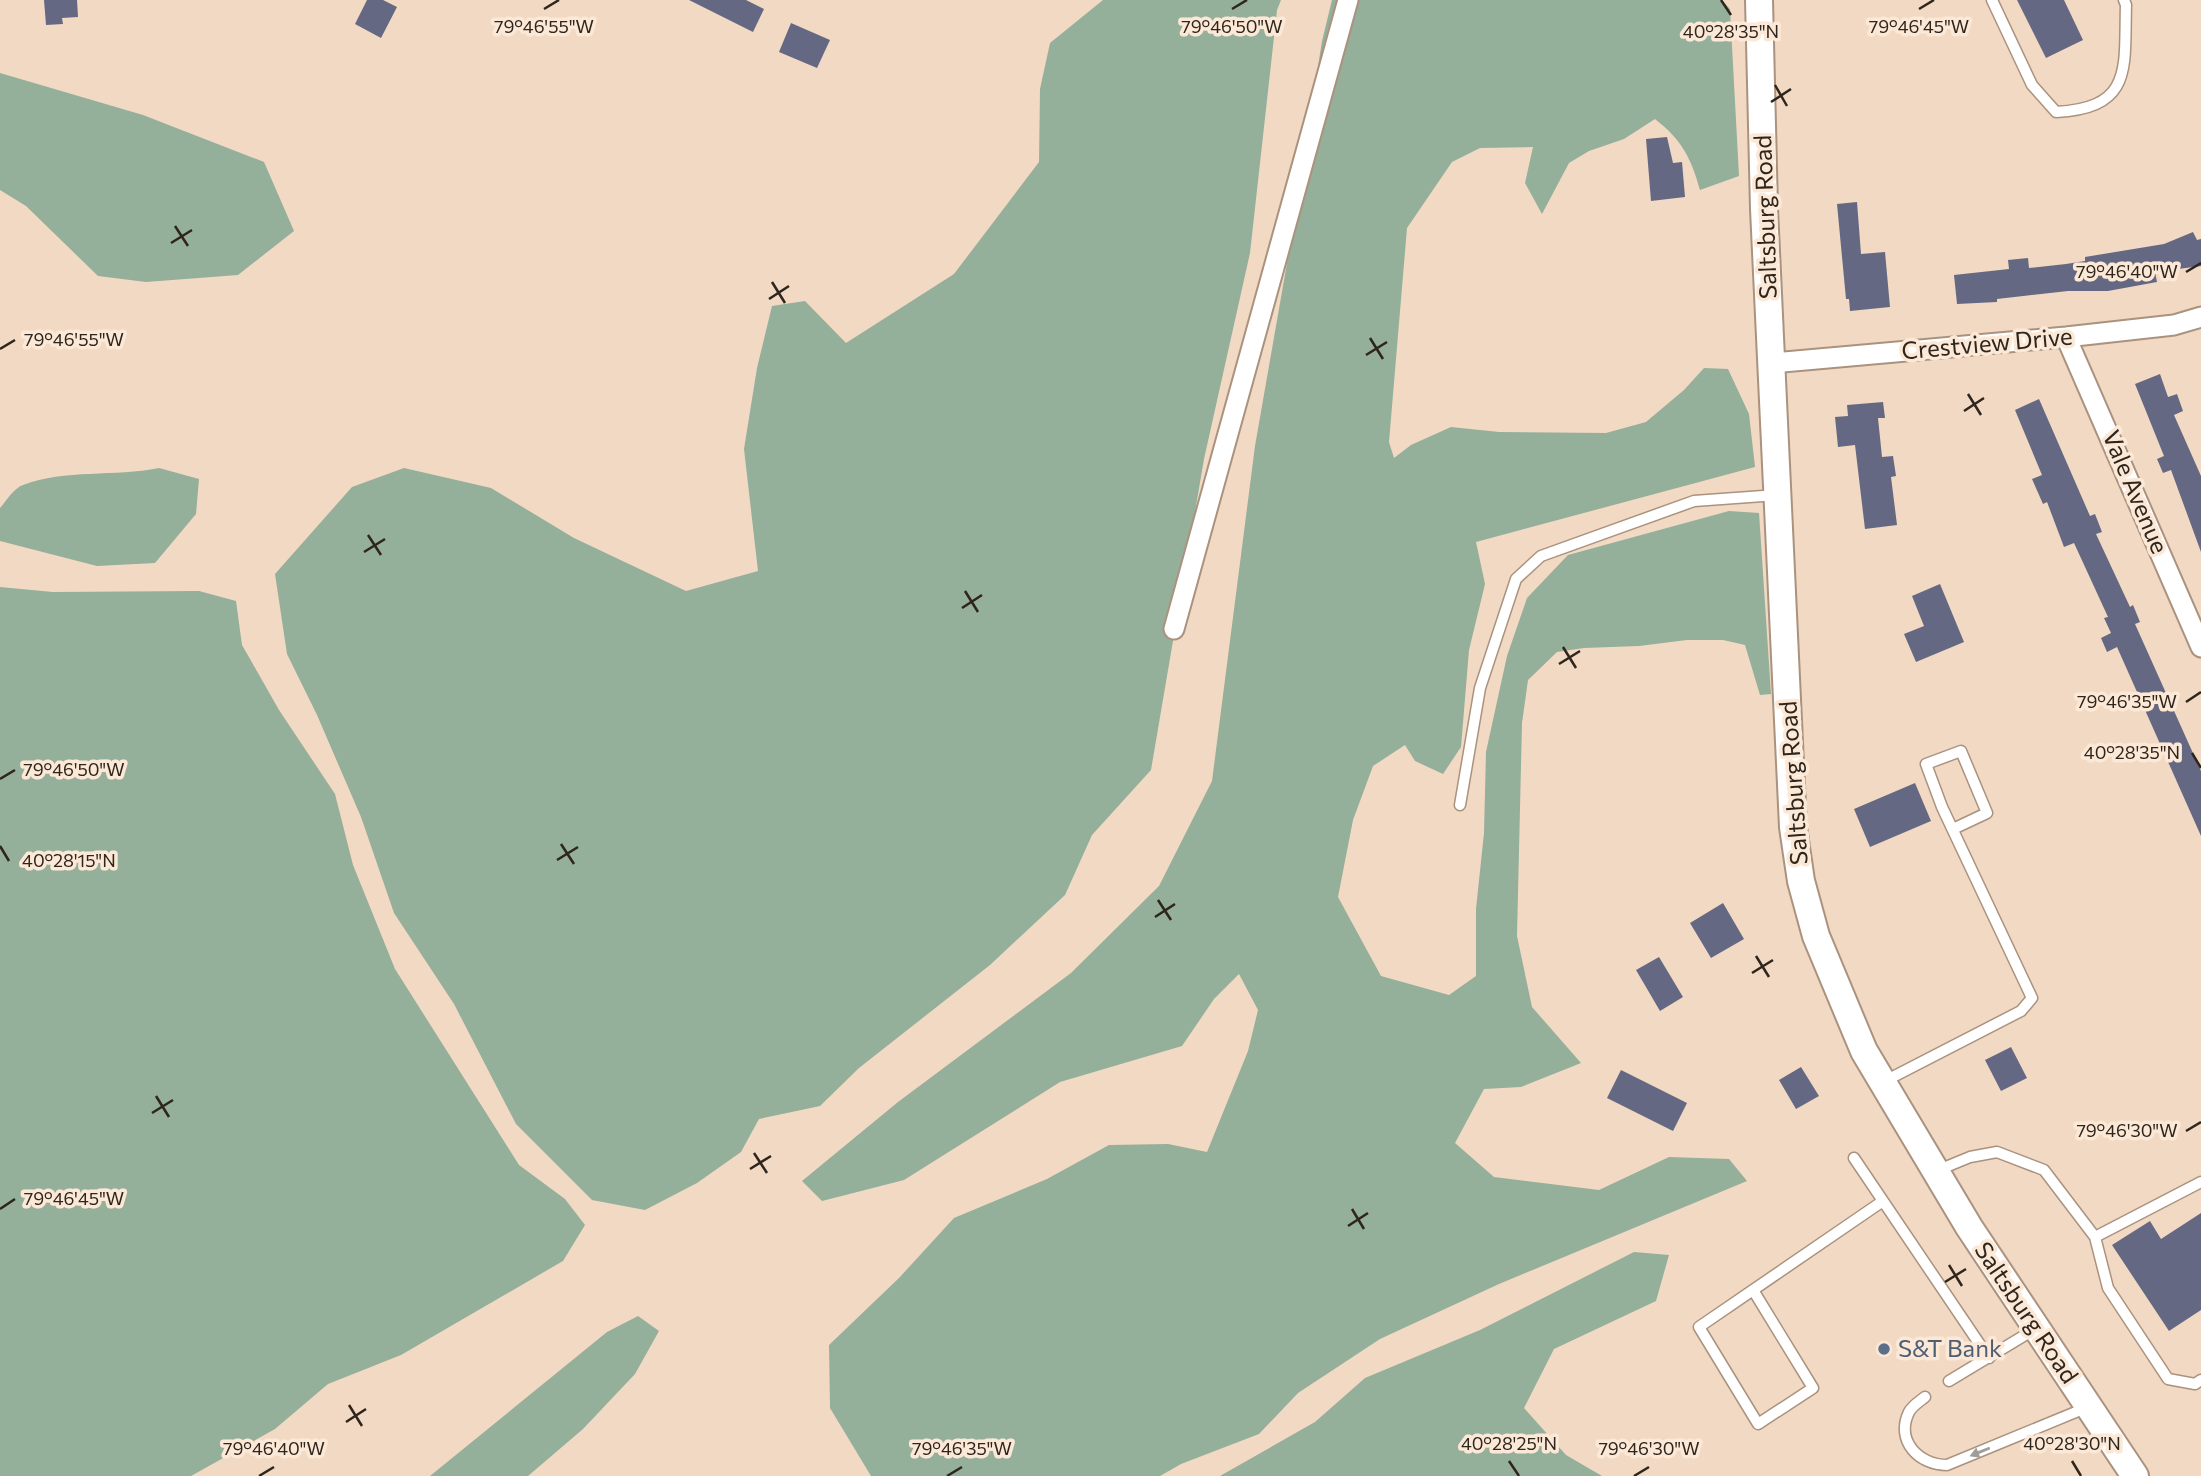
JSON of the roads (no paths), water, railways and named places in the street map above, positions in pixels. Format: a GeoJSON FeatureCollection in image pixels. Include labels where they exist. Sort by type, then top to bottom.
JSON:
{"type":"FeatureCollection","features":[{"type":"Feature","properties":{"kind":"main road","name":"Saltsburg Road"},"geometry":{"type":"LineString","coordinates":[[1759,0],[1793,827],[1801,881],[1816,936],[1864,1051],[2036,1329],[2135,1476]]}},
{"type":"Feature","properties":{"kind":"street"},"geometry":{"type":"LineString","coordinates":[[1174,629],[1348,0]]}},
{"type":"Feature","properties":{"kind":"street","name":"Crestview Drive"},"geometry":{"type":"LineString","coordinates":[[1772,363],[2066,337],[2174,325],[2201,317]]}},
{"type":"Feature","properties":{"kind":"street","name":"Vale Avenue"},"geometry":{"type":"LineString","coordinates":[[2066,337],[2201,647]]}},
{"type":"Feature","properties":{"kind":"lane"},"geometry":{"type":"LineString","coordinates":[[1992,0],[2032,85],[2056,112],[2082,111],[2112,96],[2121,82],[2126,5],[2124,0]]}},
{"type":"Feature","properties":{"kind":"lane"},"geometry":{"type":"LineString","coordinates":[[1460,806],[1480,688],[1516,579],[1529,566],[1541,556],[1694,501],[1778,495]]}},
{"type":"Feature","properties":{"kind":"lane"},"geometry":{"type":"LineString","coordinates":[[1883,1082],[2021,1011],[2032,998],[1953,829],[1926,764],[1961,751],[1986,813],[1953,829]]}},
{"type":"Feature","properties":{"kind":"lane"},"geometry":{"type":"LineString","coordinates":[[1936,1171],[1970,1157],[1997,1152],[2045,1170],[2095,1237],[2108,1288],[2168,1379],[2195,1384],[2201,1380]]}},
{"type":"Feature","properties":{"kind":"lane"},"geometry":{"type":"LineString","coordinates":[[1854,1158],[1989,1358]]}},
{"type":"Feature","properties":{"kind":"lane"},"geometry":{"type":"LineString","coordinates":[[2095,1237],[2201,1182]]}},
{"type":"Feature","properties":{"kind":"lane"},"geometry":{"type":"LineString","coordinates":[[1753,1290],[1813,1388],[1758,1424],[1699,1327],[1753,1290],[1883,1201]]}},
{"type":"Feature","properties":{"kind":"lane"},"geometry":{"type":"LineString","coordinates":[[1949,1381],[2036,1329]]}},
{"type":"Feature","properties":{"kind":"lane"},"geometry":{"type":"LineString","coordinates":[[1925,1397],[1909,1409],[1906,1423],[1907,1441],[1917,1456],[1934,1465],[1947,1465],[2089,1407]]}},
{"type":"Feature","properties":{"kind":"place","name":"S&T Bank"},"geometry":{"type":"Point","coordinates":[1884,1349]}}]}
